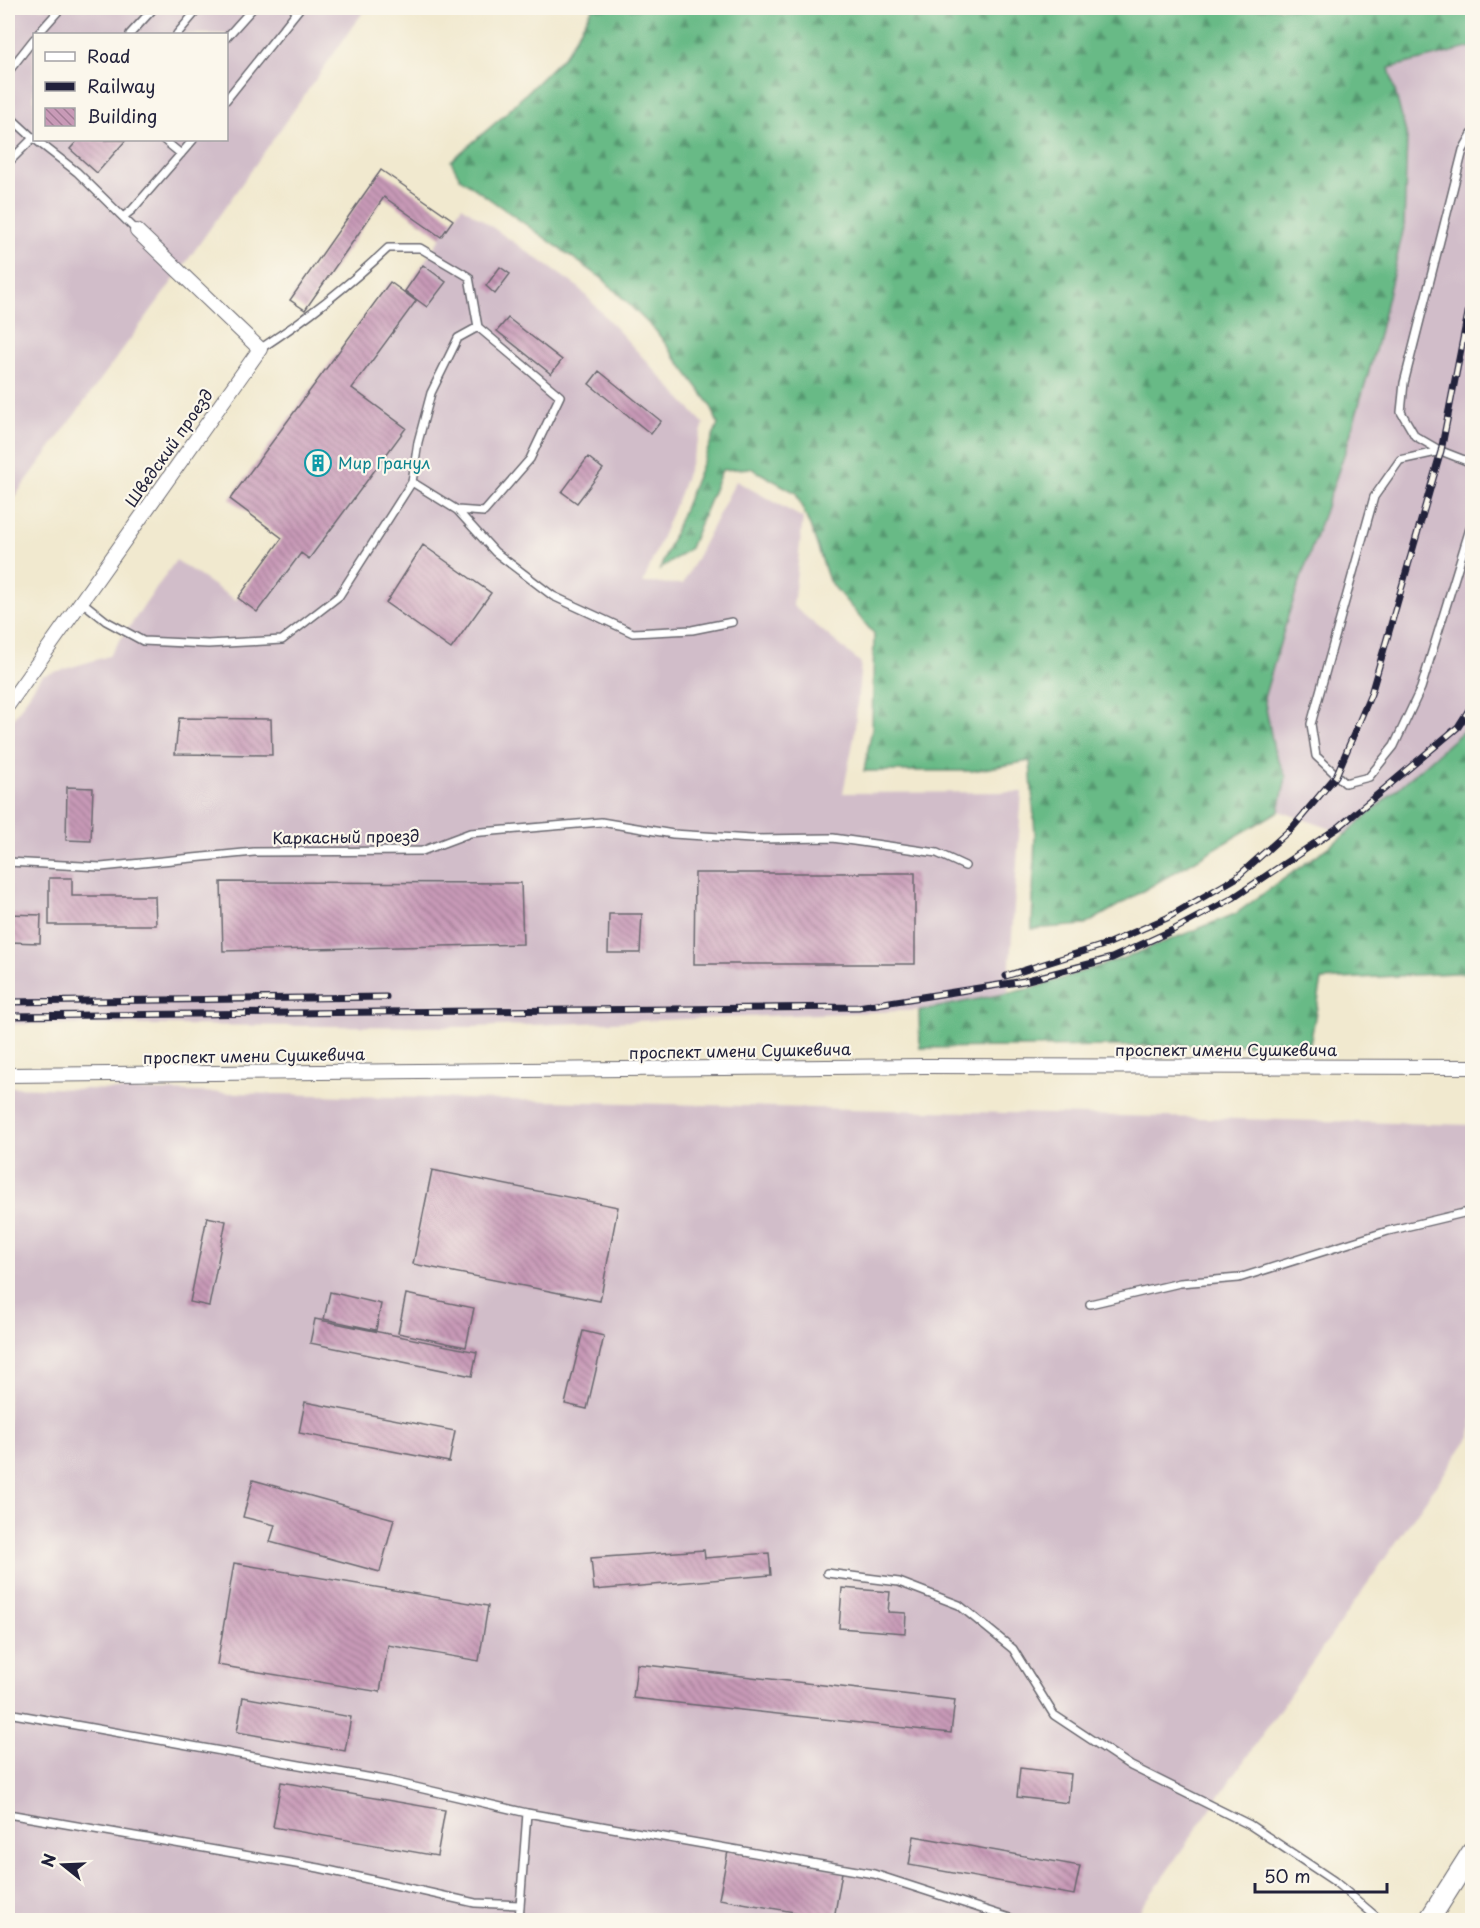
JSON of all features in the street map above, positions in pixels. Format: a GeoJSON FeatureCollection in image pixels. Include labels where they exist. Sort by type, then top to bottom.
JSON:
{"type":"FeatureCollection","features":[{"type":"Feature","properties":{"kind":"street"},"geometry":{"type":"LineString","coordinates":[[137,231],[260,349]]}},
{"type":"Feature","properties":{"kind":"street","name":"Шведский проезд"},"geometry":{"type":"LineString","coordinates":[[8,705],[260,349]]}},
{"type":"Feature","properties":{"kind":"street","name":"проспект имени Сушкевича"},"geometry":{"type":"LineString","coordinates":[[8,1075],[925,1066],[1473,1067]]}},
{"type":"Feature","properties":{"kind":"street"},"geometry":{"type":"LineString","coordinates":[[1429,1920],[1473,1852]]}},
{"type":"Feature","properties":{"kind":"lane"},"geometry":{"type":"LineString","coordinates":[[39,33],[61,8]]}},
{"type":"Feature","properties":{"kind":"lane"},"geometry":{"type":"LineString","coordinates":[[131,33],[154,8]]}},
{"type":"Feature","properties":{"kind":"lane"},"geometry":{"type":"LineString","coordinates":[[178,33],[199,8]]}},
{"type":"Feature","properties":{"kind":"lane"},"geometry":{"type":"LineString","coordinates":[[228,36],[253,8]]}},
{"type":"Feature","properties":{"kind":"lane"},"geometry":{"type":"LineString","coordinates":[[228,97],[298,9],[296,8]]}},
{"type":"Feature","properties":{"kind":"lane"},"geometry":{"type":"LineString","coordinates":[[8,72],[33,40]]}},
{"type":"Feature","properties":{"kind":"lane"},"geometry":{"type":"LineString","coordinates":[[8,115],[33,137]]}},
{"type":"Feature","properties":{"kind":"lane"},"geometry":{"type":"LineString","coordinates":[[1473,134],[1463,150],[1404,383],[1401,412],[1415,436],[1441,451],[1473,463]]}},
{"type":"Feature","properties":{"kind":"lane"},"geometry":{"type":"LineString","coordinates":[[8,162],[33,139]]}},
{"type":"Feature","properties":{"kind":"lane"},"geometry":{"type":"LineString","coordinates":[[38,141],[77,172],[137,231]]}},
{"type":"Feature","properties":{"kind":"lane"},"geometry":{"type":"LineString","coordinates":[[165,141],[181,154]]}},
{"type":"Feature","properties":{"kind":"lane"},"geometry":{"type":"LineString","coordinates":[[123,217],[132,210],[192,141]]}},
{"type":"Feature","properties":{"kind":"lane"},"geometry":{"type":"LineString","coordinates":[[260,349],[298,324],[357,277],[388,248],[420,248],[469,278],[478,327],[560,396],[530,459],[484,512],[457,510]]}},
{"type":"Feature","properties":{"kind":"lane"},"geometry":{"type":"LineString","coordinates":[[81,601],[106,621],[143,641],[208,644],[282,640],[339,596],[412,482],[418,442],[431,393],[458,338],[478,327]]}},
{"type":"Feature","properties":{"kind":"lane"},"geometry":{"type":"LineString","coordinates":[[1441,451],[1400,460],[1374,497],[1311,724],[1316,756],[1345,783],[1369,777],[1394,746],[1421,688],[1473,522]]}},
{"type":"Feature","properties":{"kind":"lane"},"geometry":{"type":"LineString","coordinates":[[412,482],[457,510],[495,552],[553,596],[633,633],[692,630],[732,622]]}},
{"type":"Feature","properties":{"kind":"lane","name":"Каркасный проезд"},"geometry":{"type":"LineString","coordinates":[[8,862],[101,867],[254,852],[422,851],[470,833],[601,822],[674,834],[751,839],[833,838],[937,853],[965,866]]}},
{"type":"Feature","properties":{"kind":"lane"},"geometry":{"type":"LineString","coordinates":[[1090,1304],[1180,1284],[1239,1278],[1388,1231],[1473,1211]]}},
{"type":"Feature","properties":{"kind":"lane"},"geometry":{"type":"LineString","coordinates":[[827,1573],[899,1582],[959,1605],[1013,1649],[1054,1715],[1131,1766],[1250,1825],[1334,1881],[1380,1920]]}},
{"type":"Feature","properties":{"kind":"lane"},"geometry":{"type":"LineString","coordinates":[[8,1713],[389,1781],[527,1813],[874,1874],[1016,1920]]}},
{"type":"Feature","properties":{"kind":"lane"},"geometry":{"type":"LineString","coordinates":[[519,1920],[527,1813]]}},
{"type":"Feature","properties":{"kind":"lane"},"geometry":{"type":"LineString","coordinates":[[8,1814],[319,1868],[475,1903],[520,1905]]}},
{"type":"Feature","properties":{"kind":"shaded area"},"geometry":{"type":"Polygon","coordinates":[[[8,8],[366,8],[180,271],[8,506],[8,8]]]}},
{"type":"Feature","properties":{"kind":"shaded area"},"geometry":{"type":"Polygon","coordinates":[[[1472,47],[1472,720],[1468,727],[1346,834],[1279,811],[1286,777],[1274,750],[1264,698],[1288,616],[1346,449],[1376,347],[1404,227],[1407,137],[1389,68],[1472,47]]]}},
{"type":"Feature","properties":{"kind":"shaded area"},"geometry":{"type":"Polygon","coordinates":[[[462,206],[578,287],[704,424],[680,493],[643,583],[683,584],[736,481],[803,518],[793,606],[861,663],[854,738],[843,793],[1022,792],[1007,1007],[475,1027],[8,1024],[8,727],[41,676],[109,656],[176,560],[235,600],[238,598],[282,538],[230,499],[390,282],[404,292],[462,206]]]}},
{"type":"Feature","properties":{"kind":"shaded area"},"geometry":{"type":"Polygon","coordinates":[[[8,1087],[1472,1125],[1471,1435],[1133,1920],[8,1920],[8,1087]]]}},
{"type":"Feature","properties":{"kind":"green space"},"geometry":{"type":"Polygon","coordinates":[[[593,8],[1472,8],[1472,47],[1389,68],[1407,137],[1404,227],[1376,347],[1346,449],[1288,616],[1264,698],[1274,750],[1286,777],[1279,811],[1085,925],[1032,929],[1035,834],[1030,761],[972,771],[864,771],[872,728],[874,634],[829,581],[796,493],[751,468],[722,470],[690,548],[660,569],[718,424],[710,404],[656,331],[603,279],[460,178],[451,161],[501,118],[565,55],[593,8]]]}},
{"type":"Feature","properties":{"kind":"green space"},"geometry":{"type":"Polygon","coordinates":[[[1472,720],[1472,972],[1322,980],[1310,1044],[920,1048],[919,1011],[1033,988],[1132,955],[1235,914],[1346,834],[1468,727],[1472,720]]]}},
{"type":"Feature","properties":{"kind":"building"},"geometry":{"type":"Polygon","coordinates":[[[77,141],[125,141],[97,173],[70,149],[77,141]]]}},
{"type":"Feature","properties":{"kind":"building"},"geometry":{"type":"Polygon","coordinates":[[[381,170],[453,220],[441,237],[384,197],[305,310],[290,300],[381,170]]]}},
{"type":"Feature","properties":{"kind":"building"},"geometry":{"type":"Polygon","coordinates":[[[423,265],[446,282],[427,307],[405,291],[423,265]]]}},
{"type":"Feature","properties":{"kind":"building"},"geometry":{"type":"Polygon","coordinates":[[[500,267],[510,274],[495,294],[486,286],[500,267]]]}},
{"type":"Feature","properties":{"kind":"building","name":"Мир Гранул"},"geometry":{"type":"Polygon","coordinates":[[[390,282],[416,301],[352,388],[406,428],[309,559],[301,553],[257,612],[238,598],[282,538],[230,499],[390,282]]]}},
{"type":"Feature","properties":{"kind":"building"},"geometry":{"type":"Polygon","coordinates":[[[508,318],[562,360],[551,374],[497,331],[508,318]]]}},
{"type":"Feature","properties":{"kind":"building"},"geometry":{"type":"Polygon","coordinates":[[[599,371],[661,421],[651,434],[589,384],[599,371]]]}},
{"type":"Feature","properties":{"kind":"building"},"geometry":{"type":"Polygon","coordinates":[[[588,457],[603,469],[577,503],[562,492],[588,457]]]}},
{"type":"Feature","properties":{"kind":"building"},"geometry":{"type":"Polygon","coordinates":[[[423,545],[491,593],[451,649],[386,603],[423,545]]]}},
{"type":"Feature","properties":{"kind":"building"},"geometry":{"type":"Polygon","coordinates":[[[179,718],[271,719],[272,755],[175,754],[179,718]]]}},
{"type":"Feature","properties":{"kind":"building"},"geometry":{"type":"Polygon","coordinates":[[[67,787],[93,788],[91,841],[66,840],[67,787]]]}},
{"type":"Feature","properties":{"kind":"building"},"geometry":{"type":"Polygon","coordinates":[[[695,873],[915,873],[915,964],[694,964],[695,873]]]}},
{"type":"Feature","properties":{"kind":"building"},"geometry":{"type":"Polygon","coordinates":[[[49,878],[72,878],[72,896],[155,896],[156,925],[49,925],[49,878]]]}},
{"type":"Feature","properties":{"kind":"building"},"geometry":{"type":"Polygon","coordinates":[[[221,882],[521,883],[523,944],[223,951],[221,882]]]}},
{"type":"Feature","properties":{"kind":"building"},"geometry":{"type":"Polygon","coordinates":[[[8,914],[41,915],[40,943],[8,942],[8,914]]]}},
{"type":"Feature","properties":{"kind":"building"},"geometry":{"type":"Polygon","coordinates":[[[609,914],[642,914],[640,953],[608,953],[609,914]]]}},
{"type":"Feature","properties":{"kind":"building"},"geometry":{"type":"Polygon","coordinates":[[[432,1170],[618,1207],[600,1301],[413,1264],[432,1170]]]}},
{"type":"Feature","properties":{"kind":"building"},"geometry":{"type":"Polygon","coordinates":[[[207,1217],[226,1221],[209,1306],[190,1302],[207,1217]]]}},
{"type":"Feature","properties":{"kind":"building"},"geometry":{"type":"Polygon","coordinates":[[[330,1292],[381,1304],[376,1330],[324,1319],[330,1292]]]}},
{"type":"Feature","properties":{"kind":"building"},"geometry":{"type":"Polygon","coordinates":[[[406,1294],[474,1308],[466,1347],[398,1333],[406,1294]]]}},
{"type":"Feature","properties":{"kind":"building"},"geometry":{"type":"Polygon","coordinates":[[[315,1319],[477,1352],[472,1376],[310,1343],[315,1319]]]}},
{"type":"Feature","properties":{"kind":"building"},"geometry":{"type":"Polygon","coordinates":[[[583,1331],[604,1336],[587,1409],[565,1404],[583,1331]]]}},
{"type":"Feature","properties":{"kind":"building"},"geometry":{"type":"Polygon","coordinates":[[[305,1402],[455,1431],[449,1462],[299,1433],[305,1402]]]}},
{"type":"Feature","properties":{"kind":"building"},"geometry":{"type":"Polygon","coordinates":[[[253,1480],[394,1519],[380,1572],[270,1542],[275,1525],[243,1517],[253,1480]]]}},
{"type":"Feature","properties":{"kind":"building"},"geometry":{"type":"Polygon","coordinates":[[[704,1550],[705,1558],[769,1553],[771,1575],[594,1590],[591,1558],[704,1550]]]}},
{"type":"Feature","properties":{"kind":"building"},"geometry":{"type":"Polygon","coordinates":[[[234,1563],[488,1606],[479,1661],[388,1645],[380,1692],[217,1665],[234,1563]]]}},
{"type":"Feature","properties":{"kind":"building"},"geometry":{"type":"Polygon","coordinates":[[[842,1588],[890,1592],[888,1612],[906,1613],[905,1633],[839,1628],[842,1588]]]}},
{"type":"Feature","properties":{"kind":"building"},"geometry":{"type":"Polygon","coordinates":[[[637,1664],[955,1700],[951,1733],[633,1698],[637,1664]]]}},
{"type":"Feature","properties":{"kind":"building"},"geometry":{"type":"Polygon","coordinates":[[[243,1697],[351,1717],[345,1751],[237,1732],[243,1697]]]}},
{"type":"Feature","properties":{"kind":"building"},"geometry":{"type":"Polygon","coordinates":[[[1020,1768],[1071,1774],[1068,1803],[1017,1797],[1020,1768]]]}},
{"type":"Feature","properties":{"kind":"building"},"geometry":{"type":"Polygon","coordinates":[[[281,1782],[445,1810],[437,1856],[273,1827],[281,1782]]]}},
{"type":"Feature","properties":{"kind":"building"},"geometry":{"type":"Polygon","coordinates":[[[914,1836],[1080,1866],[1074,1895],[909,1865],[914,1836]]]}},
{"type":"Feature","properties":{"kind":"building"},"geometry":{"type":"Polygon","coordinates":[[[728,1851],[842,1872],[834,1919],[719,1899],[728,1851]]]}},
{"type":"Feature","properties":{"kind":"railway"},"geometry":{"type":"LineString","coordinates":[[1006,976],[1107,944],[1167,918],[1236,878],[1293,827],[1336,776],[1371,694],[1441,451],[1472,293]]}},
{"type":"Feature","properties":{"kind":"railway"},"geometry":{"type":"LineString","coordinates":[[8,1016],[858,1007],[1024,981],[1112,958],[1173,930],[1233,898],[1339,827],[1458,727],[1472,705]]}},
{"type":"Feature","properties":{"kind":"railway"},"geometry":{"type":"LineString","coordinates":[[8,1002],[386,997]]}},
{"type":"Feature","properties":{"kind":"place","name":"Мир Гранул"},"geometry":{"type":"Point","coordinates":[318,463]}}]}
